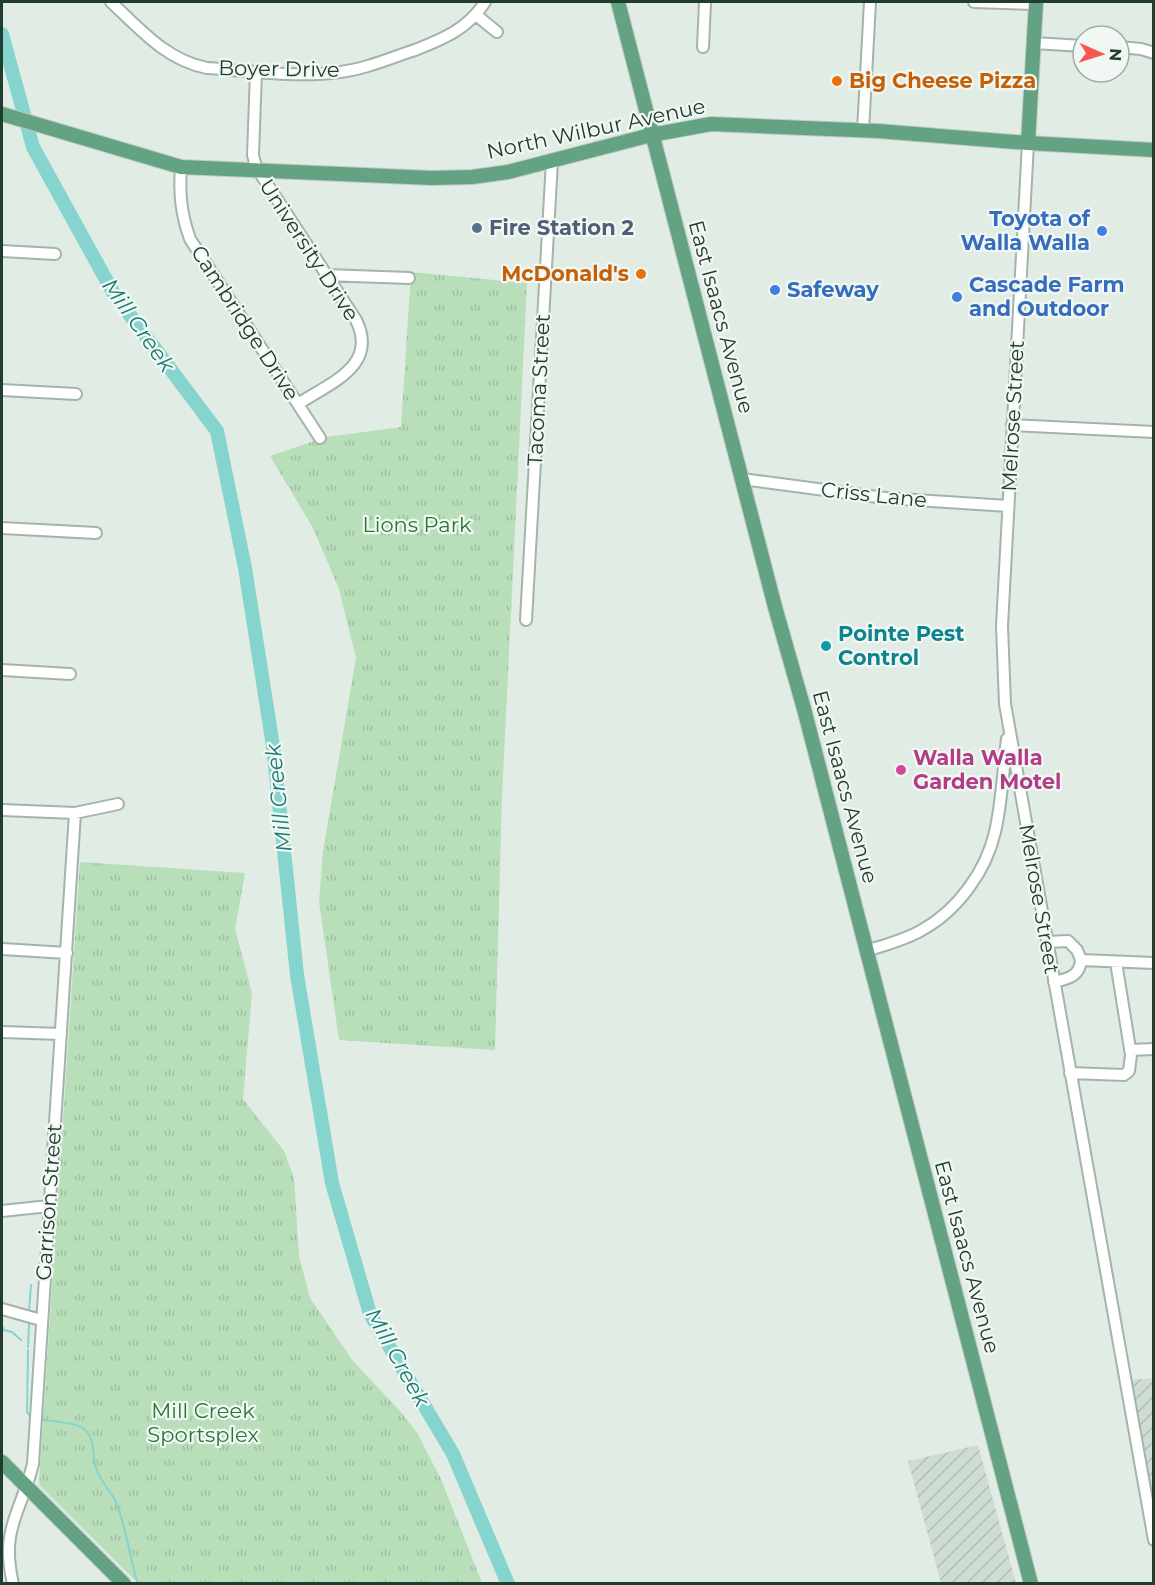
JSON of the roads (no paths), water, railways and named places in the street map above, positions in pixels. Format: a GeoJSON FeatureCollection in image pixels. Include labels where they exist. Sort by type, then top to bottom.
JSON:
{"type":"FeatureCollection","features":[{"type":"Feature","properties":{"kind":"main road","name":"East Isaacs Avenue"},"geometry":{"type":"LineString","coordinates":[[618,2],[775,608],[804,709],[1030,1584]]}},
{"type":"Feature","properties":{"kind":"main road"},"geometry":{"type":"LineString","coordinates":[[1028,143],[1036,3]]}},
{"type":"Feature","properties":{"kind":"main road","name":"North Wilbur Avenue"},"geometry":{"type":"LineString","coordinates":[[3,115],[181,167],[444,178],[507,172],[651,135],[711,124],[863,131],[1154,150]]}},
{"type":"Feature","properties":{"kind":"main road"},"geometry":{"type":"LineString","coordinates":[[2,1462],[124,1584]]}},
{"type":"Feature","properties":{"kind":"street","name":"Boyer Drive"},"geometry":{"type":"LineString","coordinates":[[111,2],[161,48],[179,60],[207,68],[328,74],[355,69],[438,42],[464,26],[476,15],[484,2]]}},
{"type":"Feature","properties":{"kind":"street"},"geometry":{"type":"LineString","coordinates":[[703,47],[705,2]]}},
{"type":"Feature","properties":{"kind":"street"},"geometry":{"type":"LineString","coordinates":[[863,131],[870,2]]}},
{"type":"Feature","properties":{"kind":"street"},"geometry":{"type":"LineString","coordinates":[[974,2],[1036,3]]}},
{"type":"Feature","properties":{"kind":"street"},"geometry":{"type":"LineString","coordinates":[[476,15],[496,32]]}},
{"type":"Feature","properties":{"kind":"street"},"geometry":{"type":"LineString","coordinates":[[1034,43],[1071,45]]}},
{"type":"Feature","properties":{"kind":"street"},"geometry":{"type":"LineString","coordinates":[[1131,48],[1154,53]]}},
{"type":"Feature","properties":{"kind":"street"},"geometry":{"type":"LineString","coordinates":[[256,72],[253,155],[259,171]]}},
{"type":"Feature","properties":{"kind":"street","name":"Melrose Street"},"geometry":{"type":"LineString","coordinates":[[1028,143],[1002,657],[1008,728],[1154,1540]]}},
{"type":"Feature","properties":{"kind":"street","name":"Tacoma Street"},"geometry":{"type":"LineString","coordinates":[[526,620],[552,161]]}},
{"type":"Feature","properties":{"kind":"street","name":"Cambridge Drive"},"geometry":{"type":"LineString","coordinates":[[181,167],[180,198],[190,238],[320,438]]}},
{"type":"Feature","properties":{"kind":"street","name":"University Drive"},"geometry":{"type":"LineString","coordinates":[[259,171],[356,320],[363,339],[356,364],[298,404]]}},
{"type":"Feature","properties":{"kind":"street"},"geometry":{"type":"LineString","coordinates":[[2,251],[55,254]]}},
{"type":"Feature","properties":{"kind":"street"},"geometry":{"type":"LineString","coordinates":[[326,275],[409,278]]}},
{"type":"Feature","properties":{"kind":"street"},"geometry":{"type":"LineString","coordinates":[[2,390],[76,394]]}},
{"type":"Feature","properties":{"kind":"street"},"geometry":{"type":"LineString","coordinates":[[1012,425],[1154,432]]}},
{"type":"Feature","properties":{"kind":"street","name":"Criss Lane"},"geometry":{"type":"LineString","coordinates":[[742,479],[909,500],[1008,506]]}},
{"type":"Feature","properties":{"kind":"street"},"geometry":{"type":"LineString","coordinates":[[2,528],[96,533]]}},
{"type":"Feature","properties":{"kind":"street"},"geometry":{"type":"LineString","coordinates":[[2,670],[70,674]]}},
{"type":"Feature","properties":{"kind":"street"},"geometry":{"type":"LineString","coordinates":[[866,951],[901,940],[924,929],[955,904],[974,880],[987,858],[995,833],[1008,728]]}},
{"type":"Feature","properties":{"kind":"street"},"geometry":{"type":"LineString","coordinates":[[2,810],[75,813],[118,804]]}},
{"type":"Feature","properties":{"kind":"street","name":"Garrison Street"},"geometry":{"type":"LineString","coordinates":[[14,1584],[3,1549],[10,1517],[26,1486],[33,1464],[75,813]]}},
{"type":"Feature","properties":{"kind":"street"},"geometry":{"type":"LineString","coordinates":[[1047,942],[1068,941],[1077,950],[1081,960],[1079,970],[1073,976],[1054,982]]}},
{"type":"Feature","properties":{"kind":"street"},"geometry":{"type":"LineString","coordinates":[[2,950],[67,953]]}},
{"type":"Feature","properties":{"kind":"street"},"geometry":{"type":"LineString","coordinates":[[1081,960],[1154,963]]}},
{"type":"Feature","properties":{"kind":"street"},"geometry":{"type":"LineString","coordinates":[[1070,1073],[1126,1074],[1131,1068],[1116,962]]}},
{"type":"Feature","properties":{"kind":"street"},"geometry":{"type":"LineString","coordinates":[[2,1032],[61,1034]]}},
{"type":"Feature","properties":{"kind":"street"},"geometry":{"type":"LineString","coordinates":[[1130,1050],[1154,1049]]}},
{"type":"Feature","properties":{"kind":"street"},"geometry":{"type":"LineString","coordinates":[[2,1211],[49,1206]]}},
{"type":"Feature","properties":{"kind":"street"},"geometry":{"type":"LineString","coordinates":[[2,1309],[41,1320]]}},
{"type":"Feature","properties":{"kind":"waterway","name":"Mill Creek"},"geometry":{"type":"LineString","coordinates":[[2,34],[33,147],[114,294],[217,431],[245,568],[273,746],[297,975],[332,1183],[370,1314],[453,1454],[508,1584]]}},
{"type":"Feature","properties":{"kind":"waterway"},"geometry":{"type":"LineString","coordinates":[[29,1311],[31,1285]]}},
{"type":"Feature","properties":{"kind":"waterway"},"geometry":{"type":"LineString","coordinates":[[28,1347],[29,1324]]}},
{"type":"Feature","properties":{"kind":"waterway"},"geometry":{"type":"LineString","coordinates":[[2,1325],[4,1330],[12,1332],[21,1340]]}},
{"type":"Feature","properties":{"kind":"waterway"},"geometry":{"type":"LineString","coordinates":[[28,1350],[27,1412],[29,1415]]}},
{"type":"Feature","properties":{"kind":"waterway"},"geometry":{"type":"LineString","coordinates":[[44,1420],[77,1425],[89,1435],[98,1473],[119,1510],[137,1581]]}},
{"type":"Feature","properties":{"kind":"place","name":"Big Cheese Pizza"},"geometry":{"type":"Point","coordinates":[837,81]}},
{"type":"Feature","properties":{"kind":"place","name":"Fire Station 2"},"geometry":{"type":"Point","coordinates":[477,228]}},
{"type":"Feature","properties":{"kind":"place","name":"Toyota of Walla Walla"},"geometry":{"type":"Point","coordinates":[1102,231]}},
{"type":"Feature","properties":{"kind":"place","name":"McDonald's"},"geometry":{"type":"Point","coordinates":[641,274]}},
{"type":"Feature","properties":{"kind":"place","name":"Safeway"},"geometry":{"type":"Point","coordinates":[775,290]}},
{"type":"Feature","properties":{"kind":"place","name":"Cascade Farm and Outdoor"},"geometry":{"type":"Point","coordinates":[957,297]}},
{"type":"Feature","properties":{"kind":"place","name":"Pointe Pest Control"},"geometry":{"type":"Point","coordinates":[826,646]}},
{"type":"Feature","properties":{"kind":"place","name":"Walla Walla Garden Motel"},"geometry":{"type":"Point","coordinates":[901,770]}},
{"type":"Feature","properties":{"kind":"park label","name":"Lions Park"},"geometry":{"type":"Point","coordinates":[417,525]}},
{"type":"Feature","properties":{"kind":"park label","name":"Mill Creek Sportsplex"},"geometry":{"type":"Point","coordinates":[203,1423]}}]}
